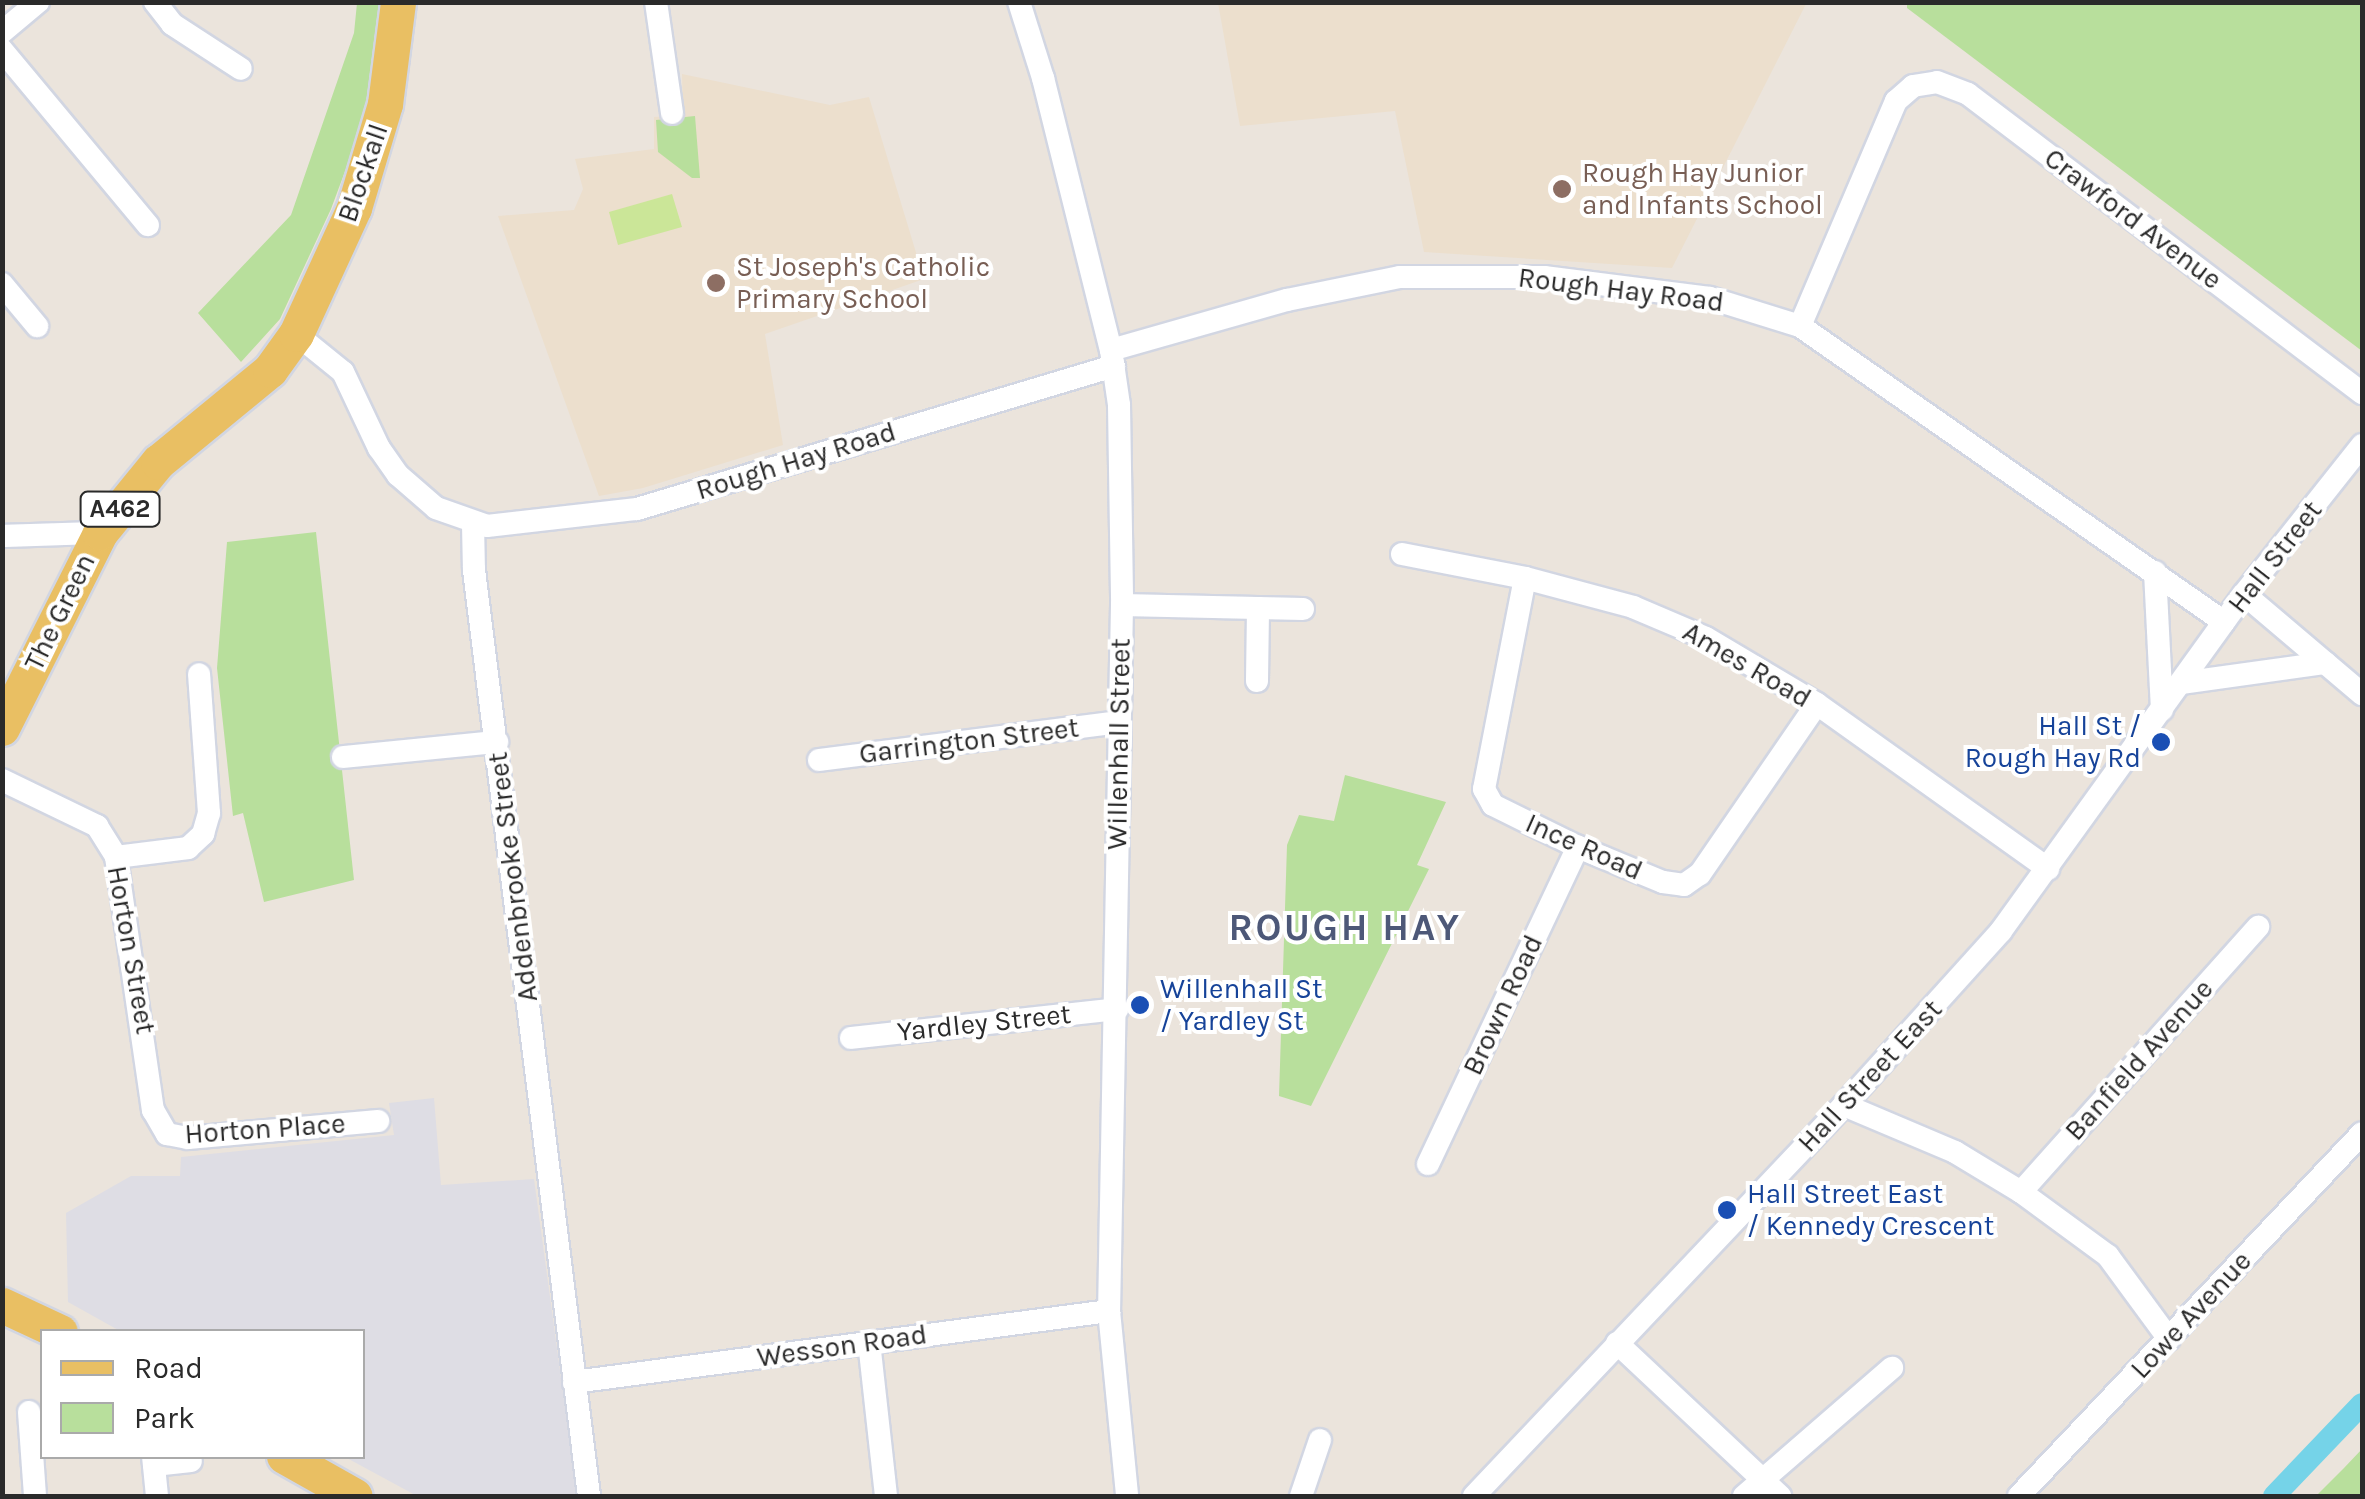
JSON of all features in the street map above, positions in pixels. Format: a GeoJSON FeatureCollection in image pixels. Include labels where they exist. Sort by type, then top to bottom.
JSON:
{"type":"FeatureCollection","features":[{"type":"Feature","properties":{"kind":"main road","name":"Blockall"},"geometry":{"type":"LineString","coordinates":[[296,334],[354,208],[385,104],[398,2]]}},
{"type":"Feature","properties":{"kind":"main road","name":"The Green"},"geometry":{"type":"LineString","coordinates":[[2,728],[100,533],[158,462],[270,370],[296,334]]}},
{"type":"Feature","properties":{"kind":"main road"},"geometry":{"type":"LineString","coordinates":[[2,1289],[31,1317]]}},
{"type":"Feature","properties":{"kind":"main road"},"geometry":{"type":"LineString","coordinates":[[289,1459],[355,1496]]}},
{"type":"Feature","properties":{"kind":"street"},"geometry":{"type":"LineString","coordinates":[[2,32],[38,2]]}},
{"type":"Feature","properties":{"kind":"street"},"geometry":{"type":"LineString","coordinates":[[155,2],[172,24],[242,69]]}},
{"type":"Feature","properties":{"kind":"street"},"geometry":{"type":"LineString","coordinates":[[656,2],[672,113]]}},
{"type":"Feature","properties":{"kind":"street","name":"Willenhall Street"},"geometry":{"type":"LineString","coordinates":[[1020,2],[1043,78],[1112,358],[1122,452],[1110,1311],[1127,1496]]}},
{"type":"Feature","properties":{"kind":"street"},"geometry":{"type":"LineString","coordinates":[[2,50],[148,225]]}},
{"type":"Feature","properties":{"kind":"street","name":"Crawford Avenue"},"geometry":{"type":"LineString","coordinates":[[1800,326],[1896,101],[1913,86],[1937,82],[1968,94],[2362,393]]}},
{"type":"Feature","properties":{"kind":"street","name":"Rough Hay Road"},"geometry":{"type":"LineString","coordinates":[[473,524],[507,526],[636,509],[1360,282],[1444,274],[1544,278],[1677,292],[1800,326],[2224,622]]}},
{"type":"Feature","properties":{"kind":"street"},"geometry":{"type":"LineString","coordinates":[[2,284],[37,326]]}},
{"type":"Feature","properties":{"kind":"street"},"geometry":{"type":"LineString","coordinates":[[296,334],[343,372],[379,448],[398,475],[436,508],[473,524]]}},
{"type":"Feature","properties":{"kind":"street","name":"Hall Street"},"geometry":{"type":"LineString","coordinates":[[2224,622],[2362,445]]}},
{"type":"Feature","properties":{"kind":"street","name":"Addenbrooke Street"},"geometry":{"type":"LineString","coordinates":[[473,524],[474,570],[589,1496]]}},
{"type":"Feature","properties":{"kind":"street"},"geometry":{"type":"LineString","coordinates":[[2,536],[100,533]]}},
{"type":"Feature","properties":{"kind":"street","name":"Ames Road"},"geometry":{"type":"LineString","coordinates":[[1402,554],[1525,578],[1632,607],[1682,627],[1817,704],[2048,869]]}},
{"type":"Feature","properties":{"kind":"street"},"geometry":{"type":"LineString","coordinates":[[2155,572],[2162,710]]}},
{"type":"Feature","properties":{"kind":"street","name":"Ince Road"},"geometry":{"type":"LineString","coordinates":[[1525,578],[1484,789],[1493,804],[1578,847],[1663,882],[1684,885],[1700,874],[1817,704]]}},
{"type":"Feature","properties":{"kind":"street"},"geometry":{"type":"LineString","coordinates":[[2244,594],[2362,694]]}},
{"type":"Feature","properties":{"kind":"street"},"geometry":{"type":"LineString","coordinates":[[1122,606],[1303,609]]}},
{"type":"Feature","properties":{"kind":"street"},"geometry":{"type":"LineString","coordinates":[[1256,681],[1258,608]]}},
{"type":"Feature","properties":{"kind":"street","name":"Hall Street East"},"geometry":{"type":"LineString","coordinates":[[1474,1496],[1844,1105],[2002,931],[2224,622]]}},
{"type":"Feature","properties":{"kind":"street"},"geometry":{"type":"LineString","coordinates":[[2181,683],[2326,662]]}},
{"type":"Feature","properties":{"kind":"street"},"geometry":{"type":"LineString","coordinates":[[116,856],[188,848],[202,834],[209,813],[199,674]]}},
{"type":"Feature","properties":{"kind":"street","name":"Garrington Street"},"geometry":{"type":"LineString","coordinates":[[818,760],[1119,722]]}},
{"type":"Feature","properties":{"kind":"street"},"geometry":{"type":"LineString","coordinates":[[343,757],[497,742]]}},
{"type":"Feature","properties":{"kind":"street","name":"Horton Street"},"geometry":{"type":"LineString","coordinates":[[2,780],[97,826],[116,856],[158,1123]]}},
{"type":"Feature","properties":{"kind":"street","name":"Brown Road"},"geometry":{"type":"LineString","coordinates":[[1428,1164],[1578,847]]}},
{"type":"Feature","properties":{"kind":"street","name":"Banfield Avenue"},"geometry":{"type":"LineString","coordinates":[[2021,1192],[2258,927]]}},
{"type":"Feature","properties":{"kind":"street","name":"Yardley Street"},"geometry":{"type":"LineString","coordinates":[[851,1038],[1117,1009]]}},
{"type":"Feature","properties":{"kind":"street"},"geometry":{"type":"LineString","coordinates":[[1844,1105],[1955,1152],[2021,1192],[2108,1256],[2169,1339]]}},
{"type":"Feature","properties":{"kind":"street","name":"Horton Place"},"geometry":{"type":"LineString","coordinates":[[158,1123],[166,1134],[188,1138],[378,1120]]}},
{"type":"Feature","properties":{"kind":"street","name":"Lowe Avenue"},"geometry":{"type":"LineString","coordinates":[[2020,1496],[2362,1133]]}},
{"type":"Feature","properties":{"kind":"street","name":"Wesson Road"},"geometry":{"type":"LineString","coordinates":[[574,1382],[1110,1311]]}},
{"type":"Feature","properties":{"kind":"street"},"geometry":{"type":"LineString","coordinates":[[869,1342],[886,1495]]}},
{"type":"Feature","properties":{"kind":"street"},"geometry":{"type":"LineString","coordinates":[[1618,1343],[1780,1496]]}},
{"type":"Feature","properties":{"kind":"street"},"geometry":{"type":"LineString","coordinates":[[1744,1496],[1892,1368]]}},
{"type":"Feature","properties":{"kind":"street"},"geometry":{"type":"LineString","coordinates":[[29,1412],[35,1496]]}},
{"type":"Feature","properties":{"kind":"street"},"geometry":{"type":"LineString","coordinates":[[1301,1496],[1320,1440]]}},
{"type":"Feature","properties":{"kind":"street"},"geometry":{"type":"LineString","coordinates":[[157,1496],[154,1461],[191,1461]]}},
{"type":"Feature","properties":{"kind":"shaded area","name":"Rough Hay Junior and Infants School"},"geometry":{"type":"Polygon","coordinates":[[[1807,2],[1672,268],[1424,252],[1395,111],[1240,126],[1218,3],[1807,2]]]}},
{"type":"Feature","properties":{"kind":"shaded area","name":"St Joseph's Catholic Primary School"},"geometry":{"type":"Polygon","coordinates":[[[682,74],[830,105],[869,97],[924,279],[765,334],[783,445],[643,488],[599,496],[498,216],[574,210],[583,189],[575,159],[654,149],[654,117],[683,115],[682,74]]]}},
{"type":"Feature","properties":{"kind":"shaded area"},"geometry":{"type":"Polygon","coordinates":[[[434,1098],[441,1185],[534,1179],[577,1496],[417,1496],[349,1459],[365,1459],[365,1329],[116,1329],[68,1302],[66,1213],[131,1176],[180,1176],[181,1157],[394,1135],[389,1103],[434,1098]]]}},
{"type":"Feature","properties":{"kind":"green space"},"geometry":{"type":"Polygon","coordinates":[[[357,3],[386,3],[376,88],[331,209],[280,319],[241,362],[198,313],[291,215],[354,33],[357,3]]]}},
{"type":"Feature","properties":{"kind":"green space"},"geometry":{"type":"Polygon","coordinates":[[[1907,3],[2362,3],[2362,351],[1907,8],[1907,3]]]}},
{"type":"Feature","properties":{"kind":"green space"},"geometry":{"type":"Polygon","coordinates":[[[695,116],[700,178],[692,178],[658,152],[656,120],[695,116]]]}},
{"type":"Feature","properties":{"kind":"green space"},"geometry":{"type":"Polygon","coordinates":[[[672,194],[682,227],[618,245],[609,212],[672,194]]]}},
{"type":"Feature","properties":{"kind":"green space"},"geometry":{"type":"Polygon","coordinates":[[[316,532],[354,880],[264,902],[243,813],[233,816],[217,668],[227,542],[316,532]]]}},
{"type":"Feature","properties":{"kind":"green space"},"geometry":{"type":"Polygon","coordinates":[[[1345,775],[1446,802],[1417,865],[1429,869],[1311,1106],[1279,1096],[1287,845],[1299,815],[1334,821],[1345,775]]]}},
{"type":"Feature","properties":{"kind":"green space"},"geometry":{"type":"Polygon","coordinates":[[[2362,1449],[2362,1496],[2316,1496],[2344,1468],[2362,1449]]]}},
{"type":"Feature","properties":{"kind":"waterway"},"geometry":{"type":"LineString","coordinates":[[2274,1496],[2362,1404]]}},
{"type":"Feature","properties":{"kind":"place","name":"Rough Hay Junior and Infants School"},"geometry":{"type":"Point","coordinates":[1562,189]}},
{"type":"Feature","properties":{"kind":"place","name":"St Joseph's Catholic Primary School"},"geometry":{"type":"Point","coordinates":[716,283]}},
{"type":"Feature","properties":{"kind":"place","name":"Hall St / Rough Hay Rd"},"geometry":{"type":"Point","coordinates":[2161,742]}},
{"type":"Feature","properties":{"kind":"place","name":"Willenhall St / Yardley St"},"geometry":{"type":"Point","coordinates":[1140,1005]}},
{"type":"Feature","properties":{"kind":"place","name":"Hall Street East / Kennedy Crescent"},"geometry":{"type":"Point","coordinates":[1727,1210]}},
{"type":"Feature","properties":{"kind":"district","name":"ROUGH HAY"},"geometry":{"type":"Point","coordinates":[1345,928]}}]}
